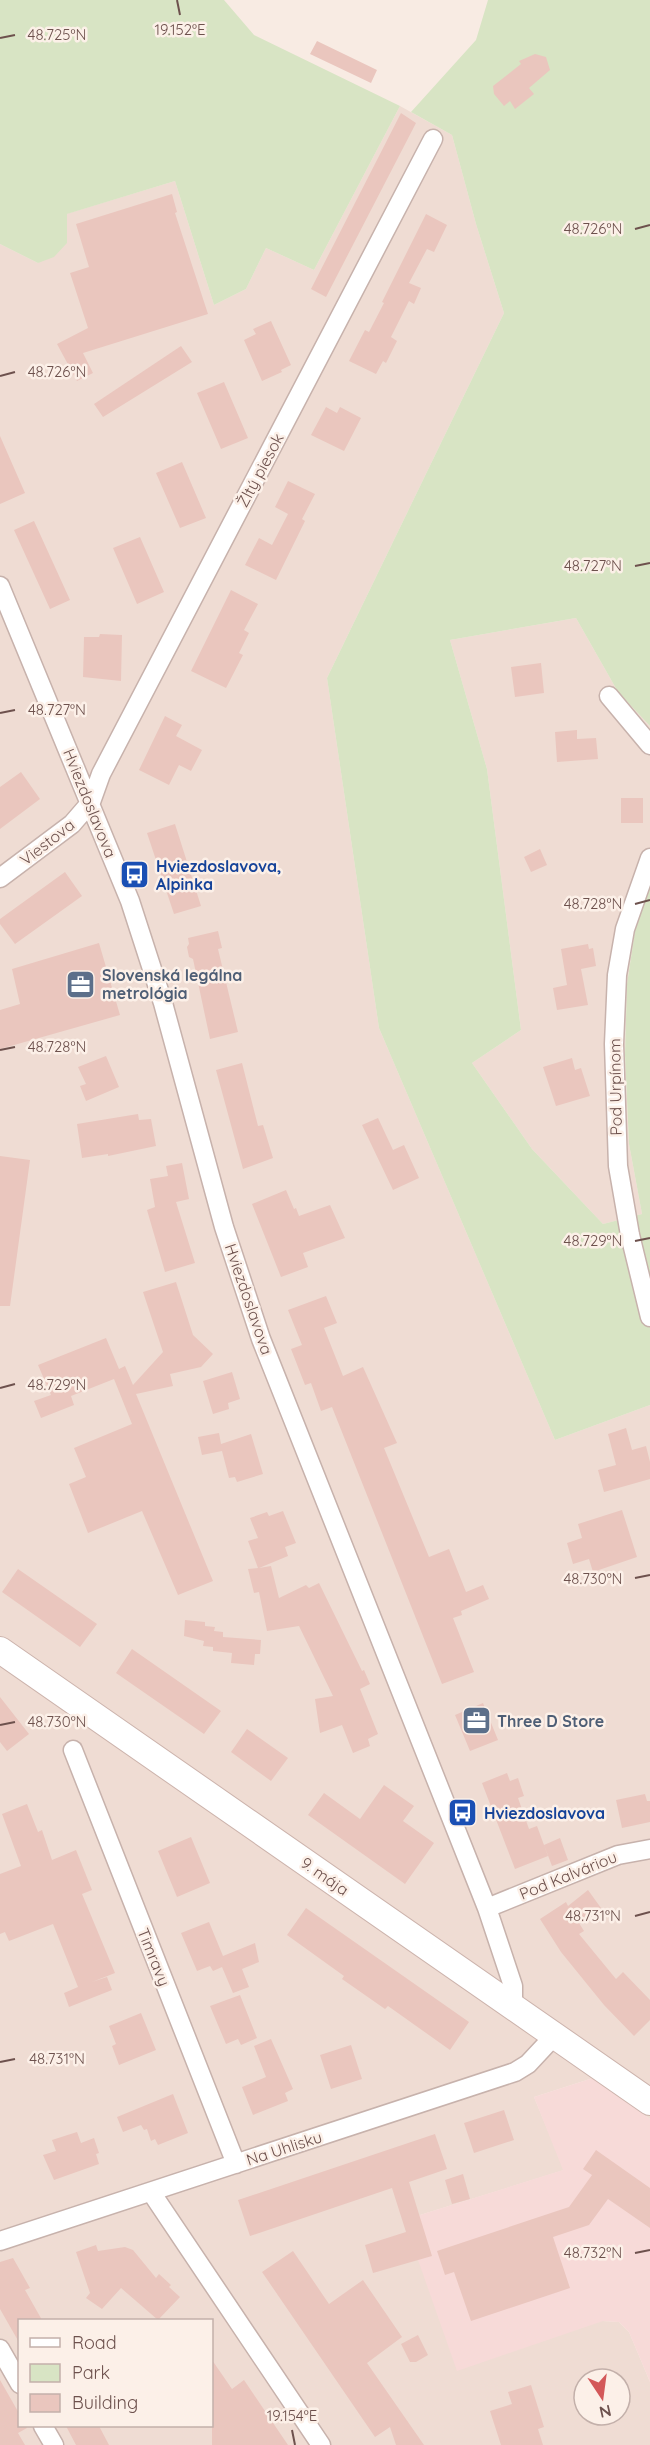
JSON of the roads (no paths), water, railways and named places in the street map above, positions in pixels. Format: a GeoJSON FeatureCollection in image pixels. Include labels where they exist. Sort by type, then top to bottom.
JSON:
{"type":"FeatureCollection","features":[{"type":"Feature","properties":{"kind":"main road","name":"9. mája"},"geometry":{"type":"LineString","coordinates":[[0,1650],[650,2102]]}},
{"type":"Feature","properties":{"kind":"street","name":"Žltý piesok"},"geometry":{"type":"LineString","coordinates":[[90,802],[106,763],[434,139]]}},
{"type":"Feature","properties":{"kind":"street","name":"Hviezdoslavova"},"geometry":{"type":"LineString","coordinates":[[0,586],[130,901],[163,1004],[213,1190],[261,1339],[487,1908],[513,1986],[513,2007]]}},
{"type":"Feature","properties":{"kind":"street"},"geometry":{"type":"LineString","coordinates":[[609,696],[650,745]]}},
{"type":"Feature","properties":{"kind":"street","name":"Viestova"},"geometry":{"type":"LineString","coordinates":[[0,878],[72,824],[90,802]]}},
{"type":"Feature","properties":{"kind":"street","name":"Pod Urpínom"},"geometry":{"type":"LineString","coordinates":[[650,858],[625,929],[615,991],[614,1044],[618,1166],[630,1235],[650,1317]]}},
{"type":"Feature","properties":{"kind":"street","name":"Timravy"},"geometry":{"type":"LineString","coordinates":[[73,1750],[236,2164]]}},
{"type":"Feature","properties":{"kind":"street","name":"Pod Kalváriou"},"geometry":{"type":"LineString","coordinates":[[487,1908],[618,1855],[650,1849]]}},
{"type":"Feature","properties":{"kind":"street","name":"Na Uhlisku"},"geometry":{"type":"LineString","coordinates":[[0,2241],[515,2072],[528,2064],[555,2035]]}},
{"type":"Feature","properties":{"kind":"street"},"geometry":{"type":"LineString","coordinates":[[151,2192],[321,2445]]}},
{"type":"Feature","properties":{"kind":"street"},"geometry":{"type":"LineString","coordinates":[[0,2349],[18,2380]]}},
{"type":"Feature","properties":{"kind":"street"},"geometry":{"type":"LineString","coordinates":[[44,2427],[54,2445]]}},
{"type":"Feature","properties":{"kind":"place","name":"Hviezdoslavova, Alpinka"},"geometry":{"type":"Point","coordinates":[135,875]}},
{"type":"Feature","properties":{"kind":"place","name":"Slovenská legálna metrológia"},"geometry":{"type":"Point","coordinates":[81,984]}},
{"type":"Feature","properties":{"kind":"place","name":"Three D Store"},"geometry":{"type":"Point","coordinates":[476,1721]}},
{"type":"Feature","properties":{"kind":"place","name":"Hviezdoslavova"},"geometry":{"type":"Point","coordinates":[463,1813]}}]}
